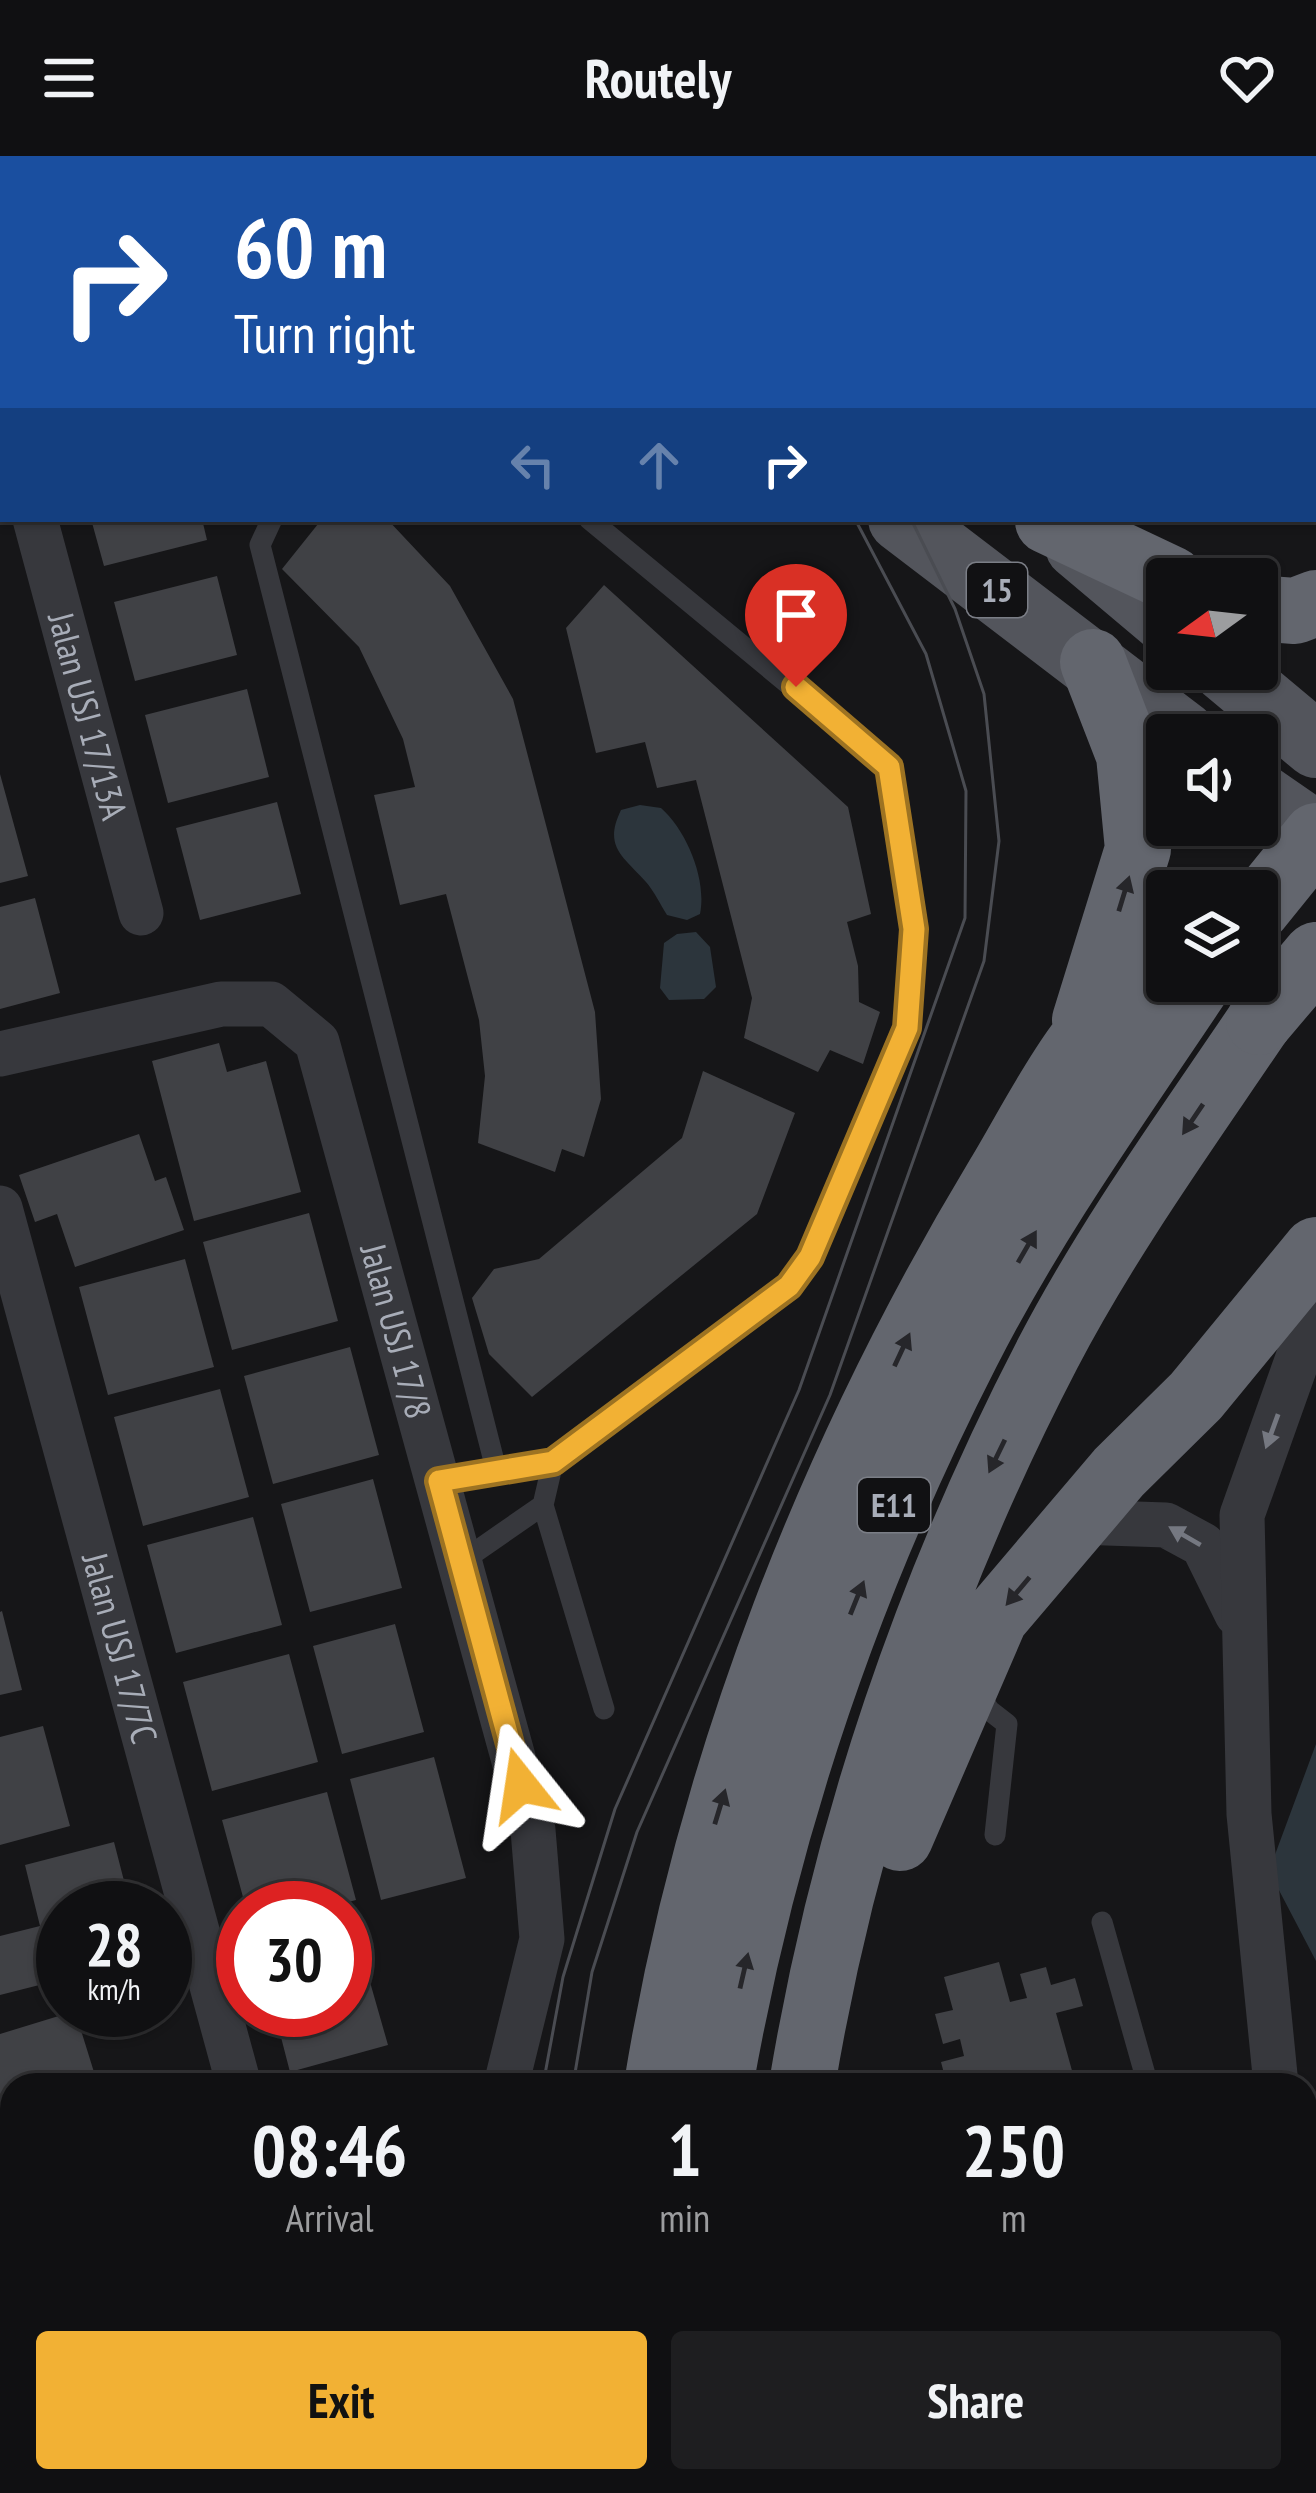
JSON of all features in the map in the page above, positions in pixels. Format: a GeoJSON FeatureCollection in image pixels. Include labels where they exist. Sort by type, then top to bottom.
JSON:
{"type":"FeatureCollection","features":[{"type":"Feature","properties":{"kind":"highway"},"geometry":{"type":"LineString","coordinates":[[1051,522],[1146,567]]}},
{"type":"Feature","properties":{"kind":"highway"},"geometry":{"type":"LineString","coordinates":[[1278,610],[1295,611],[1316,603]]}},
{"type":"Feature","properties":{"kind":"highway"},"geometry":{"type":"LineString","coordinates":[[1077,1046],[1138,849],[1130,755],[1093,662]]}},
{"type":"Feature","properties":{"kind":"highway"},"geometry":{"type":"LineString","coordinates":[[1278,882],[1316,836]]}},
{"type":"Feature","properties":{"kind":"highway"},"geometry":{"type":"LineString","coordinates":[[1278,915],[1287,918],[1316,964]]}},
{"type":"Feature","properties":{"kind":"highway","name":"E11"},"geometry":{"type":"LineString","coordinates":[[805,2073],[846,1876],[871,1793],[917,1649],[985,1481],[1061,1330],[1151,1181],[1259,1022],[1316,955]]}},
{"type":"Feature","properties":{"kind":"highway"},"geometry":{"type":"LineString","coordinates":[[659,2073],[675,1975],[702,1867],[741,1735],[794,1595],[928,1292],[1077,1046],[1146,965]]}},
{"type":"Feature","properties":{"kind":"highway","name":"E11"},"geometry":{"type":"LineString","coordinates":[[723,2073],[794,1774],[891,1512],[968,1350],[1049,1209],[1186,1002]]}},
{"type":"Feature","properties":{"kind":"highway"},"geometry":{"type":"LineString","coordinates":[[1119,1472],[1190,1362],[1316,1198]]}},
{"type":"Feature","properties":{"kind":"highway"},"geometry":{"type":"LineString","coordinates":[[818,2073],[913,1799],[968,1699],[995,1618],[1119,1472],[1196,1396],[1316,1250]]}},
{"type":"Feature","properties":{"kind":"main road","name":"15"},"geometry":{"type":"LineString","coordinates":[[905,522],[1093,662]]}},
{"type":"Feature","properties":{"kind":"main road"},"geometry":{"type":"LineString","coordinates":[[1049,522],[1146,602]]}},
{"type":"Feature","properties":{"kind":"main road"},"geometry":{"type":"LineString","coordinates":[[1093,662],[1158,714]]}},
{"type":"Feature","properties":{"kind":"main road"},"geometry":{"type":"LineString","coordinates":[[1250,690],[1316,745]]}},
{"type":"Feature","properties":{"kind":"main road"},"geometry":{"type":"LineString","coordinates":[[1278,809],[1316,836]]}},
{"type":"Feature","properties":{"kind":"street","name":"Jalan USJ 17/13A"},"geometry":{"type":"LineString","coordinates":[[36,522],[141,913]]}},
{"type":"Feature","properties":{"kind":"street","name":"Jalan USJ 17/8"},"geometry":{"type":"LineString","coordinates":[[0,1054],[221,1004],[272,1004],[317,1042],[533,1830],[542,1939],[509,2073]]}},
{"type":"Feature","properties":{"kind":"street","name":"Jalan USJ 17/7C"},"geometry":{"type":"LineString","coordinates":[[0,1208],[236,2073]]}},
{"type":"Feature","properties":{"kind":"street"},"geometry":{"type":"LineString","coordinates":[[1275,2073],[1249,1814],[1242,1515],[1299,1355],[1316,1323]]}},
{"type":"Feature","properties":{"kind":"street"},"geometry":{"type":"LineString","coordinates":[[1077,1522],[1166,1525],[1203,1545],[1244,1628]]}},
{"type":"Feature","properties":{"kind":"lane"},"geometry":{"type":"LineString","coordinates":[[271,522],[260,545],[496,1469]]}},
{"type":"Feature","properties":{"kind":"lane"},"geometry":{"type":"LineString","coordinates":[[439,1481],[553,1462],[789,1286],[810,1257],[907,1028],[914,929],[889,767],[594,522]]}},
{"type":"Feature","properties":{"kind":"lane"},"geometry":{"type":"LineString","coordinates":[[553,1462],[543,1505],[604,1709]]}},
{"type":"Feature","properties":{"kind":"lane"},"geometry":{"type":"LineString","coordinates":[[460,1562],[543,1505]]}},
{"type":"Feature","properties":{"kind":"lane"},"geometry":{"type":"LineString","coordinates":[[968,1699],[1007,1724],[994,1835]]}},
{"type":"Feature","properties":{"kind":"lane"},"geometry":{"type":"LineString","coordinates":[[1102,1922],[1145,2073]]}},
{"type":"Feature","properties":{"kind":"shaded area"},"geometry":{"type":"Polygon","coordinates":[[[640,805],[661,808],[687,843],[701,886],[700,914],[687,920],[667,915],[618,850],[614,833],[621,810],[640,805]]]}},
{"type":"Feature","properties":{"kind":"shaded area"},"geometry":{"type":"Polygon","coordinates":[[[696,932],[710,947],[716,987],[704,999],[669,1000],[660,988],[664,943],[677,934],[696,932]]]}},
{"type":"Feature","properties":{"kind":"shaded area"},"geometry":{"type":"Polygon","coordinates":[[[1316,1744],[1316,1961],[1269,1871],[1316,1744]]]}},
{"type":"Feature","properties":{"kind":"building"},"geometry":{"type":"Polygon","coordinates":[[[92,522],[203,522],[207,540],[104,566],[92,522]]]}},
{"type":"Feature","properties":{"kind":"building"},"geometry":{"type":"Polygon","coordinates":[[[320,522],[390,522],[450,586],[513,699],[595,1012],[601,1099],[584,1157],[562,1149],[555,1172],[478,1143],[485,1076],[479,1020],[446,894],[400,905],[374,795],[415,787],[403,739],[359,647],[282,569],[320,522]]]}},
{"type":"Feature","properties":{"kind":"building"},"geometry":{"type":"Polygon","coordinates":[[[217,576],[237,655],[135,681],[114,602],[217,576]]]}},
{"type":"Feature","properties":{"kind":"building"},"geometry":{"type":"Polygon","coordinates":[[[604,585],[848,807],[871,914],[847,922],[858,966],[859,1002],[880,1012],[863,1064],[830,1050],[818,1072],[744,1038],[752,998],[696,780],[657,788],[645,742],[596,753],[566,628],[604,585]]]}},
{"type":"Feature","properties":{"kind":"building"},"geometry":{"type":"Polygon","coordinates":[[[247,689],[269,777],[168,803],[145,715],[247,689]]]}},
{"type":"Feature","properties":{"kind":"building"},"geometry":{"type":"Polygon","coordinates":[[[0,774],[28,876],[0,883],[0,774]]]}},
{"type":"Feature","properties":{"kind":"building"},"geometry":{"type":"Polygon","coordinates":[[[277,802],[301,894],[200,920],[176,828],[277,802]]]}},
{"type":"Feature","properties":{"kind":"building"},"geometry":{"type":"Polygon","coordinates":[[[35,898],[60,993],[0,1009],[0,907],[35,898]]]}},
{"type":"Feature","properties":{"kind":"building"},"geometry":{"type":"Polygon","coordinates":[[[219,1043],[227,1072],[266,1061],[301,1192],[194,1221],[152,1061],[219,1043]]]}},
{"type":"Feature","properties":{"kind":"building"},"geometry":{"type":"Polygon","coordinates":[[[703,1071],[795,1113],[757,1214],[532,1397],[489,1354],[472,1298],[494,1269],[539,1259],[682,1138],[703,1071]]]}},
{"type":"Feature","properties":{"kind":"building"},"geometry":{"type":"Polygon","coordinates":[[[139,1134],[155,1181],[166,1177],[184,1230],[75,1267],[57,1214],[35,1222],[19,1175],[139,1134]]]}},
{"type":"Feature","properties":{"kind":"building"},"geometry":{"type":"Polygon","coordinates":[[[309,1213],[338,1321],[232,1350],[203,1242],[309,1213]]]}},
{"type":"Feature","properties":{"kind":"building"},"geometry":{"type":"Polygon","coordinates":[[[185,1259],[214,1367],[108,1395],[79,1287],[185,1259]]]}},
{"type":"Feature","properties":{"kind":"building"},"geometry":{"type":"Polygon","coordinates":[[[350,1347],[379,1455],[273,1484],[244,1376],[350,1347]]]}},
{"type":"Feature","properties":{"kind":"building"},"geometry":{"type":"Polygon","coordinates":[[[220,1389],[249,1497],[143,1526],[114,1417],[220,1389]]]}},
{"type":"Feature","properties":{"kind":"building"},"geometry":{"type":"Polygon","coordinates":[[[373,1479],[402,1588],[310,1612],[281,1504],[373,1479]]]}},
{"type":"Feature","properties":{"kind":"building"},"geometry":{"type":"Polygon","coordinates":[[[253,1517],[282,1625],[176,1653],[147,1545],[253,1517]]]}},
{"type":"Feature","properties":{"kind":"building"},"geometry":{"type":"Polygon","coordinates":[[[0,1612],[22,1690],[0,1695],[0,1612]]]}},
{"type":"Feature","properties":{"kind":"building"},"geometry":{"type":"Polygon","coordinates":[[[395,1624],[424,1732],[342,1754],[313,1646],[395,1624]]]}},
{"type":"Feature","properties":{"kind":"building"},"geometry":{"type":"Polygon","coordinates":[[[289,1654],[318,1762],[212,1791],[183,1682],[289,1654]]]}},
{"type":"Feature","properties":{"kind":"building"},"geometry":{"type":"Polygon","coordinates":[[[43,1726],[70,1826],[0,1845],[0,1737],[43,1726]]]}},
{"type":"Feature","properties":{"kind":"building"},"geometry":{"type":"Polygon","coordinates":[[[434,1757],[466,1878],[381,1900],[350,1779],[434,1757]]]}},
{"type":"Feature","properties":{"kind":"building"},"geometry":{"type":"Polygon","coordinates":[[[327,1792],[351,1881],[239,1881],[222,1820],[327,1792]]]}},
{"type":"Feature","properties":{"kind":"building"},"geometry":{"type":"Polygon","coordinates":[[[114,1842],[124,1881],[36,1881],[36,1910],[25,1865],[114,1842]]]}},
{"type":"Feature","properties":{"kind":"building"},"geometry":{"type":"Polygon","coordinates":[[[36,1927],[36,1986],[0,1995],[0,1936],[36,1927]]]}},
{"type":"Feature","properties":{"kind":"building"},"geometry":{"type":"Polygon","coordinates":[[[999,1962],[1010,2002],[1027,1998],[1020,1974],[1046,1967],[1051,1985],[1075,1978],[1083,2006],[1056,2013],[1073,2073],[944,2073],[941,2062],[964,2056],[960,2039],[943,2044],[935,2014],[953,2010],[944,1977],[999,1962]]]}},
{"type":"Feature","properties":{"kind":"building"},"geometry":{"type":"Polygon","coordinates":[[[372,1989],[388,2045],[290,2072],[281,2037],[372,2037],[372,1989]]]}},
{"type":"Feature","properties":{"kind":"building"},"geometry":{"type":"Polygon","coordinates":[[[36,2023],[36,2037],[83,2037],[94,2073],[0,2073],[0,2034],[36,2023]]]}},
{"type":"Feature","properties":{"kind":"tram line"},"geometry":{"type":"LineString","coordinates":[[545,2073],[563,1977],[615,1809],[799,1390],[965,918],[966,791],[926,654],[857,522]]}},
{"type":"Feature","properties":{"kind":"tram line"},"geometry":{"type":"LineString","coordinates":[[575,2073],[592,1972],[637,1832],[830,1395],[984,961],[999,841],[984,694],[955,609],[912,522]]}},
{"type":"Feature","properties":{"kind":"route"},"geometry":{"type":"LineString","coordinates":[[521,1785],[439,1481],[553,1462],[789,1286],[810,1257],[907,1028],[914,929],[889,767],[796,687]]}}]}
